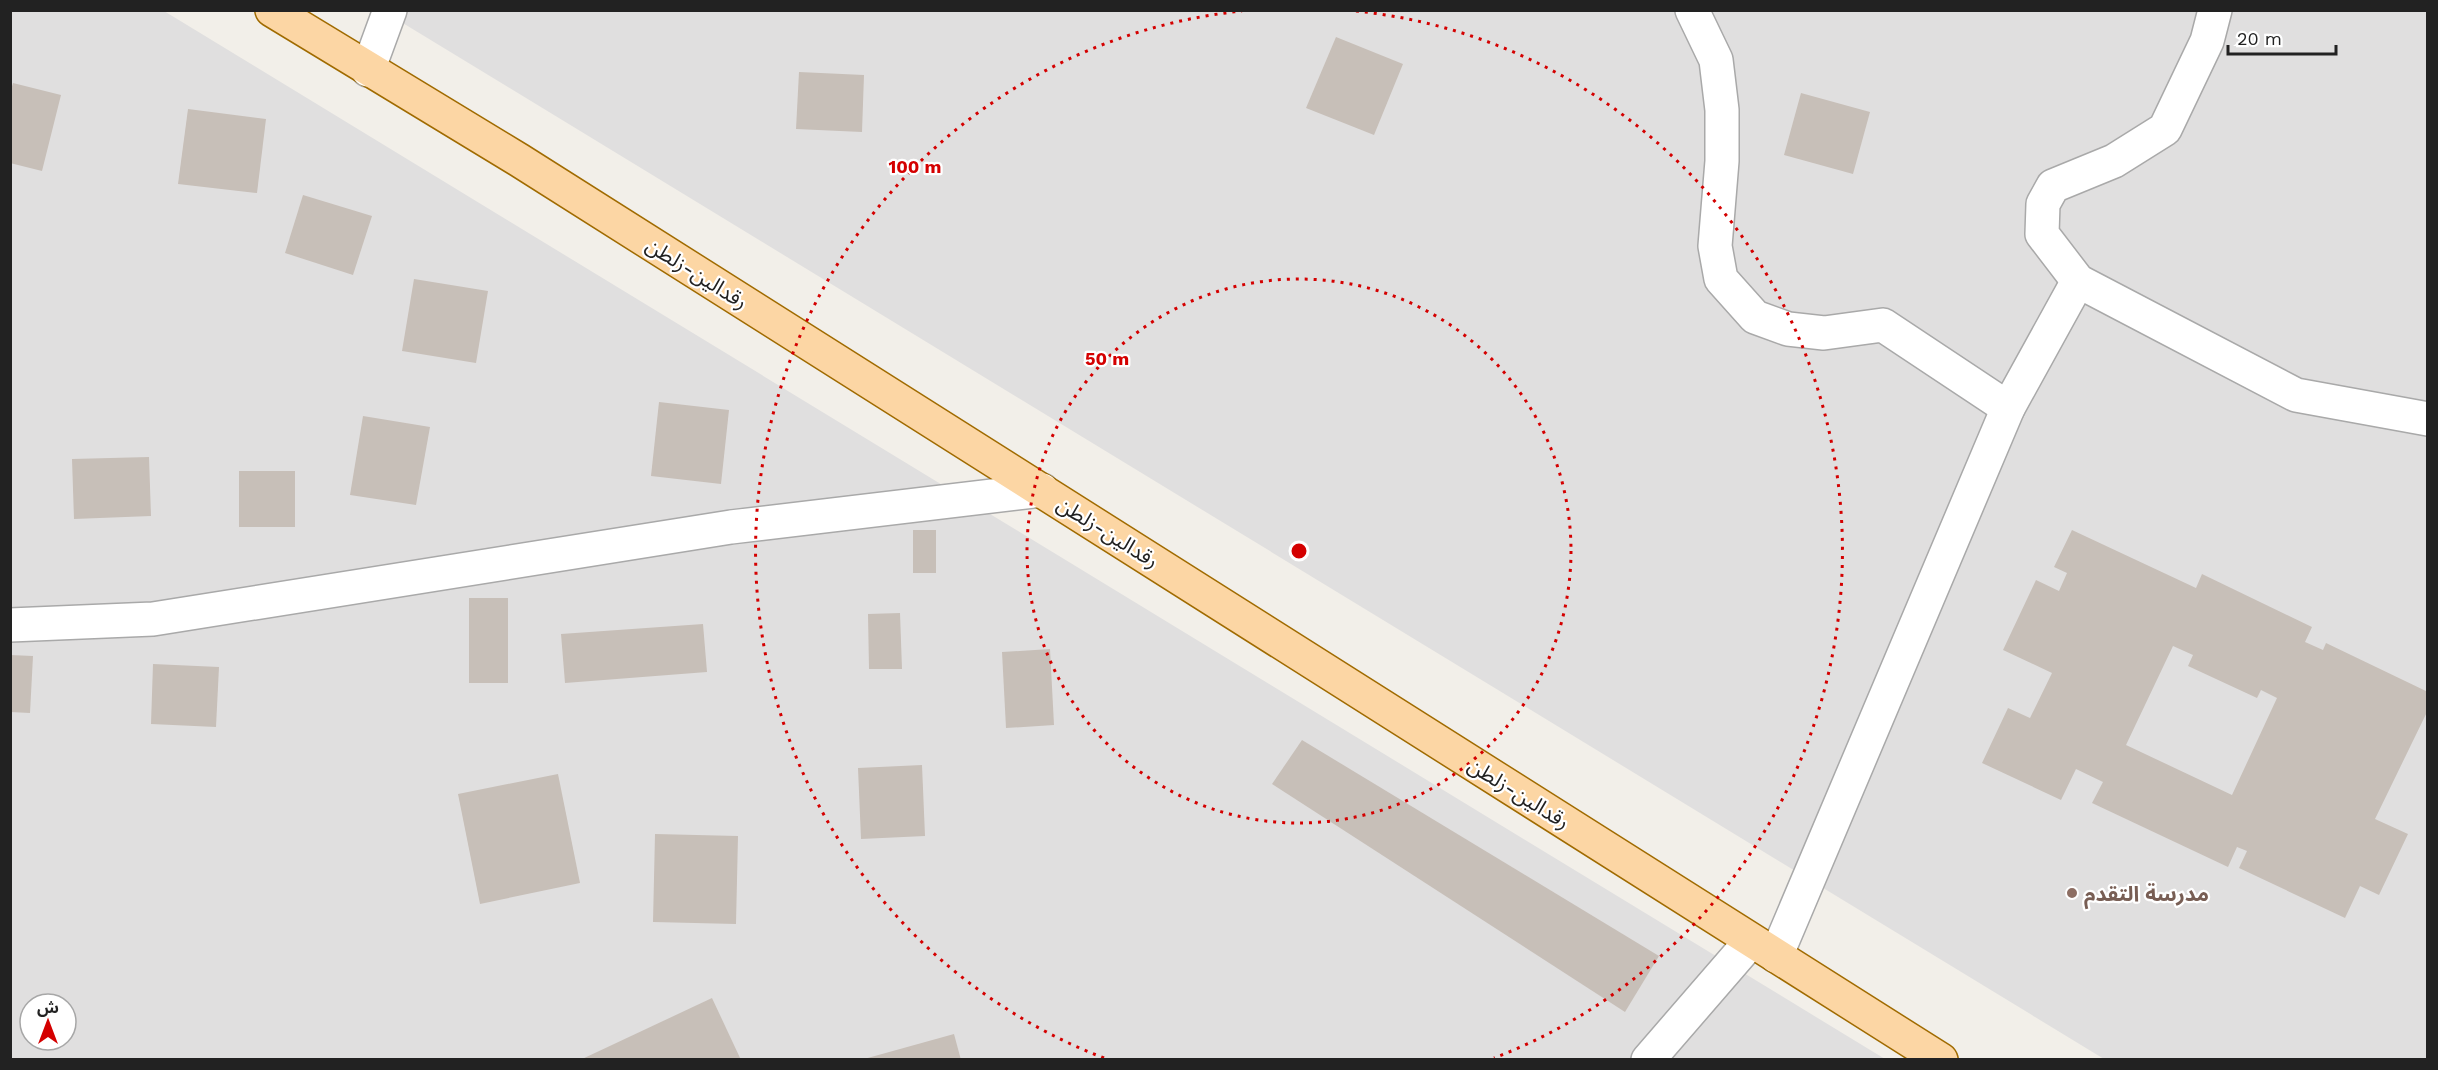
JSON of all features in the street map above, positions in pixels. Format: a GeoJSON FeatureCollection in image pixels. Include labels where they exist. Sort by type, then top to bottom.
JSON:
{"type":"FeatureCollection","features":[{"type":"Feature","properties":{"kind":"main road","name":"رقدالين-زلطن"},"geometry":{"type":"LineString","coordinates":[[272,10],[519,160],[1941,1059]]}},
{"type":"Feature","properties":{"kind":"street"},"geometry":{"type":"LineString","coordinates":[[369,70],[390,10]]}},
{"type":"Feature","properties":{"kind":"street"},"geometry":{"type":"LineString","coordinates":[[1692,10],[1716,60],[1722,110],[1722,161],[1715,246],[1721,279],[1755,317],[1788,329],[1824,333],[1883,325],[2008,408]]}},
{"type":"Feature","properties":{"kind":"street"},"geometry":{"type":"LineString","coordinates":[[2215,10],[2207,41],[2164,129],[2114,161],[2053,186],[2043,204],[2042,234],[2078,281],[2296,395],[2427,419]]}},
{"type":"Feature","properties":{"kind":"street"},"geometry":{"type":"LineString","coordinates":[[1648,1059],[1764,948],[2008,408],[2078,281]]}},
{"type":"Feature","properties":{"kind":"street"},"geometry":{"type":"LineString","coordinates":[[10,625],[153,619],[731,527],[1042,490]]}},
{"type":"Feature","properties":{"kind":"shaded area"},"geometry":{"type":"Polygon","coordinates":[[[10,11],[164,11],[1885,1059],[11,1059],[10,11]]]}},
{"type":"Feature","properties":{"kind":"shaded area"},"geometry":{"type":"Polygon","coordinates":[[[383,11],[2427,11],[2427,1059],[2104,1059],[383,11]]]}},
{"type":"Feature","properties":{"kind":"building"},"geometry":{"type":"Polygon","coordinates":[[[1336,37],[1403,64],[1374,135],[1306,108],[1336,37]]]}},
{"type":"Feature","properties":{"kind":"building"},"geometry":{"type":"Polygon","coordinates":[[[799,72],[864,75],[862,132],[796,129],[799,72]]]}},
{"type":"Feature","properties":{"kind":"building"},"geometry":{"type":"Polygon","coordinates":[[[13,83],[61,95],[42,171],[10,163],[10,93],[13,83]]]}},
{"type":"Feature","properties":{"kind":"building"},"geometry":{"type":"Polygon","coordinates":[[[1801,93],[1870,112],[1853,174],[1784,155],[1801,93]]]}},
{"type":"Feature","properties":{"kind":"building"},"geometry":{"type":"Polygon","coordinates":[[[188,109],[266,119],[257,193],[178,184],[188,109]]]}},
{"type":"Feature","properties":{"kind":"building"},"geometry":{"type":"Polygon","coordinates":[[[303,195],[372,216],[353,275],[285,253],[303,195]]]}},
{"type":"Feature","properties":{"kind":"building"},"geometry":{"type":"Polygon","coordinates":[[[414,279],[488,291],[476,363],[402,351],[414,279]]]}},
{"type":"Feature","properties":{"kind":"building"},"geometry":{"type":"Polygon","coordinates":[[[659,402],[729,410],[721,484],[651,476],[659,402]]]}},
{"type":"Feature","properties":{"kind":"building"},"geometry":{"type":"Polygon","coordinates":[[[363,416],[430,427],[416,505],[350,495],[363,416]]]}},
{"type":"Feature","properties":{"kind":"building"},"geometry":{"type":"Polygon","coordinates":[[[149,457],[151,516],[74,519],[72,459],[149,457]]]}},
{"type":"Feature","properties":{"kind":"building"},"geometry":{"type":"Polygon","coordinates":[[[239,471],[295,471],[295,527],[239,527],[239,471]]]}},
{"type":"Feature","properties":{"kind":"building"},"geometry":{"type":"Polygon","coordinates":[[[913,530],[936,530],[936,573],[913,573],[913,530]]]}},
{"type":"Feature","properties":{"kind":"building"},"geometry":{"type":"Polygon","coordinates":[[[2072,530],[2196,588],[2202,574],[2312,627],[2305,642],[2323,650],[2326,643],[2428,692],[2428,710],[2375,819],[2408,834],[2379,895],[2360,886],[2345,918],[2239,868],[2247,851],[2237,847],[2228,867],[2092,803],[2103,782],[2076,769],[2061,800],[1982,763],[2008,708],[2030,718],[2052,673],[2003,650],[2036,580],[2059,591],[2067,573],[2054,567],[2072,530]],[[2173,646],[2126,745],[2232,795],[2277,698],[2261,690],[2257,698],[2188,666],[2193,655],[2173,646]]]}},
{"type":"Feature","properties":{"kind":"building"},"geometry":{"type":"Polygon","coordinates":[[[469,598],[508,598],[508,683],[469,683],[469,598]]]}},
{"type":"Feature","properties":{"kind":"building"},"geometry":{"type":"Polygon","coordinates":[[[900,613],[902,669],[869,669],[868,614],[900,613]]]}},
{"type":"Feature","properties":{"kind":"building"},"geometry":{"type":"Polygon","coordinates":[[[703,624],[707,672],[565,683],[561,634],[703,624]]]}},
{"type":"Feature","properties":{"kind":"building"},"geometry":{"type":"Polygon","coordinates":[[[1050,649],[1054,725],[1006,728],[1002,652],[1050,649]]]}},
{"type":"Feature","properties":{"kind":"building"},"geometry":{"type":"Polygon","coordinates":[[[10,655],[33,656],[30,713],[10,712],[10,655]]]}},
{"type":"Feature","properties":{"kind":"building"},"geometry":{"type":"Polygon","coordinates":[[[153,664],[219,667],[216,727],[151,724],[153,664]]]}},
{"type":"Feature","properties":{"kind":"building"},"geometry":{"type":"Polygon","coordinates":[[[1302,740],[1659,956],[1625,1012],[1272,784],[1302,740]]]}},
{"type":"Feature","properties":{"kind":"building"},"geometry":{"type":"Polygon","coordinates":[[[922,765],[925,836],[861,839],[858,768],[922,765]]]}},
{"type":"Feature","properties":{"kind":"building"},"geometry":{"type":"Polygon","coordinates":[[[558,774],[580,883],[480,904],[458,794],[558,774]]]}},
{"type":"Feature","properties":{"kind":"building"},"geometry":{"type":"Polygon","coordinates":[[[655,834],[738,836],[736,924],[653,922],[655,834]]]}},
{"type":"Feature","properties":{"kind":"building"},"geometry":{"type":"Polygon","coordinates":[[[712,998],[741,1060],[580,1060],[712,998]]]}},
{"type":"Feature","properties":{"kind":"building"},"geometry":{"type":"Polygon","coordinates":[[[954,1034],[961,1060],[864,1060],[864,1059],[954,1034]]]}},
{"type":"Feature","properties":{"kind":"place","name":"مدرسة التقدم"},"geometry":{"type":"Point","coordinates":[2072,893]}}]}
